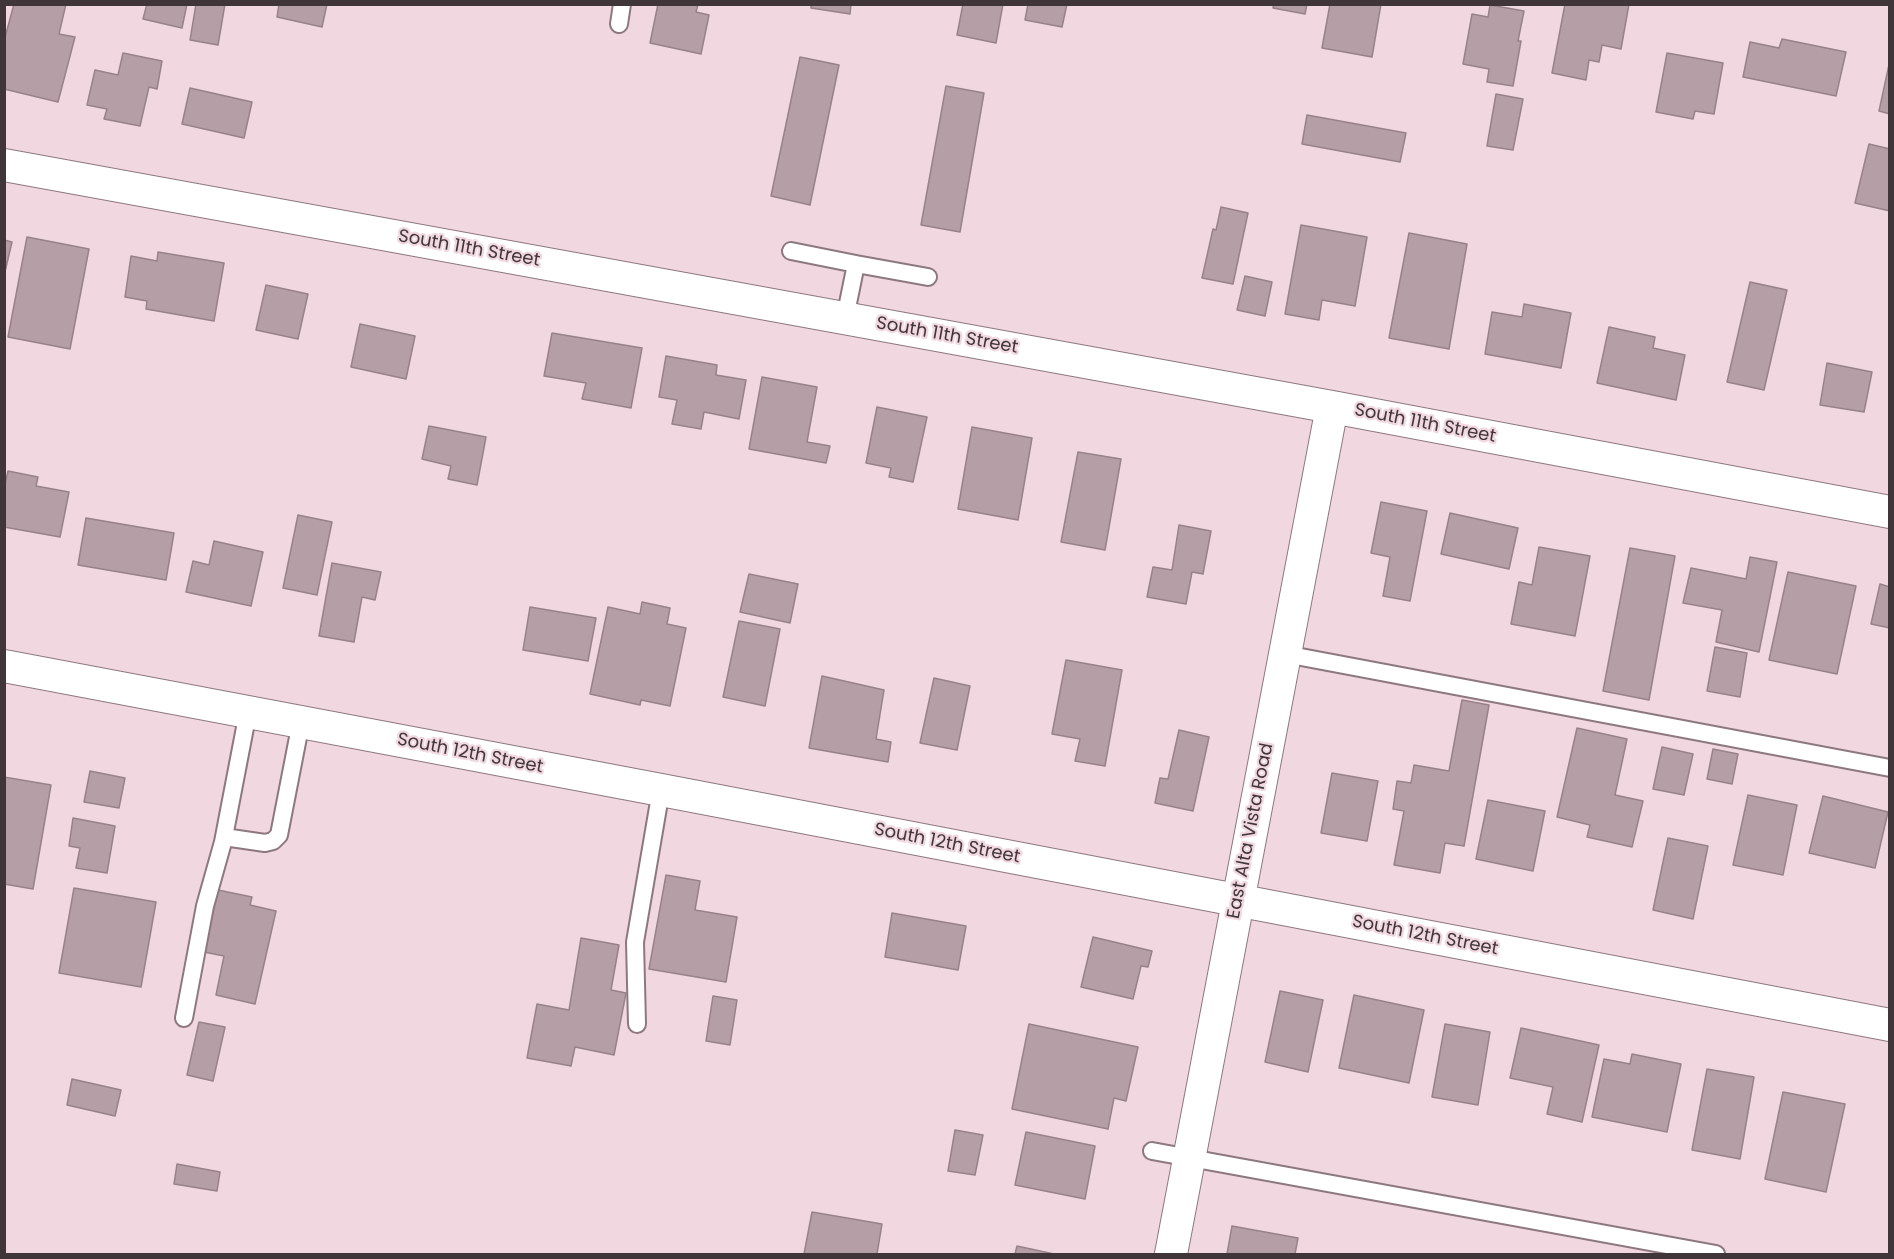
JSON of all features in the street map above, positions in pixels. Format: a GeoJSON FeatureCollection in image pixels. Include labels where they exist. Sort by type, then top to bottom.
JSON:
{"type":"FeatureCollection","features":[{"type":"Feature","properties":{"kind":"street","name":"South 11th Street"},"geometry":{"type":"LineString","coordinates":[[4,165],[1332,407],[1890,512]]}},
{"type":"Feature","properties":{"kind":"street","name":"East Alta Vista Road"},"geometry":{"type":"LineString","coordinates":[[1171,1254],[1332,407]]}},
{"type":"Feature","properties":{"kind":"street","name":"South 12th Street"},"geometry":{"type":"LineString","coordinates":[[4,666],[1890,1025]]}},
{"type":"Feature","properties":{"kind":"lane"},"geometry":{"type":"LineString","coordinates":[[619,24],[622,4]]}},
{"type":"Feature","properties":{"kind":"lane"},"geometry":{"type":"LineString","coordinates":[[791,251],[928,277]]}},
{"type":"Feature","properties":{"kind":"lane"},"geometry":{"type":"LineString","coordinates":[[845,318],[856,264]]}},
{"type":"Feature","properties":{"kind":"lane"},"geometry":{"type":"LineString","coordinates":[[1285,654],[1890,768]]}},
{"type":"Feature","properties":{"kind":"lane"},"geometry":{"type":"LineString","coordinates":[[184,1018],[203,916],[224,837],[248,712]]}},
{"type":"Feature","properties":{"kind":"lane"},"geometry":{"type":"LineString","coordinates":[[224,837],[265,843],[273,841],[279,835],[301,722]]}},
{"type":"Feature","properties":{"kind":"lane"},"geometry":{"type":"LineString","coordinates":[[637,1024],[635,942],[661,790]]}},
{"type":"Feature","properties":{"kind":"lane"},"geometry":{"type":"LineString","coordinates":[[1152,1151],[1716,1254]]}},
{"type":"Feature","properties":{"kind":"building"},"geometry":{"type":"Polygon","coordinates":[[[14,4],[66,4],[59,34],[75,37],[58,102],[4,89],[4,41],[14,4]]]}},
{"type":"Feature","properties":{"kind":"building"},"geometry":{"type":"Polygon","coordinates":[[[147,4],[187,4],[182,28],[143,19],[147,4]]]}},
{"type":"Feature","properties":{"kind":"building"},"geometry":{"type":"Polygon","coordinates":[[[196,4],[225,4],[218,45],[190,40],[196,4]]]}},
{"type":"Feature","properties":{"kind":"building"},"geometry":{"type":"Polygon","coordinates":[[[279,4],[327,4],[322,27],[277,17],[279,4]]]}},
{"type":"Feature","properties":{"kind":"building"},"geometry":{"type":"Polygon","coordinates":[[[658,4],[698,4],[696,12],[709,15],[701,54],[650,43],[658,4]]]}},
{"type":"Feature","properties":{"kind":"building"},"geometry":{"type":"Polygon","coordinates":[[[811,4],[851,4],[850,14],[811,8],[811,4]]]}},
{"type":"Feature","properties":{"kind":"building"},"geometry":{"type":"Polygon","coordinates":[[[963,4],[1003,4],[996,43],[957,35],[963,4]]]}},
{"type":"Feature","properties":{"kind":"building"},"geometry":{"type":"Polygon","coordinates":[[[1028,4],[1067,4],[1062,27],[1025,20],[1028,4]]]}},
{"type":"Feature","properties":{"kind":"building"},"geometry":{"type":"Polygon","coordinates":[[[1274,4],[1307,4],[1305,14],[1273,8],[1274,4]]]}},
{"type":"Feature","properties":{"kind":"building"},"geometry":{"type":"Polygon","coordinates":[[[1330,4],[1381,4],[1372,57],[1322,48],[1330,4]]]}},
{"type":"Feature","properties":{"kind":"building"},"geometry":{"type":"Polygon","coordinates":[[[1565,4],[1629,4],[1621,49],[1602,45],[1599,62],[1589,60],[1586,80],[1552,73],[1565,4]]]}},
{"type":"Feature","properties":{"kind":"building"},"geometry":{"type":"Polygon","coordinates":[[[1490,5],[1524,11],[1513,86],[1487,82],[1489,69],[1463,64],[1472,14],[1488,17],[1490,5]]]}},
{"type":"Feature","properties":{"kind":"building"},"geometry":{"type":"Polygon","coordinates":[[[1782,39],[1846,52],[1836,96],[1743,77],[1750,42],[1779,48],[1782,39]]]}},
{"type":"Feature","properties":{"kind":"building"},"geometry":{"type":"Polygon","coordinates":[[[123,53],[162,61],[157,89],[149,87],[140,126],[104,119],[107,109],[87,105],[95,70],[118,75],[123,53]]]}},
{"type":"Feature","properties":{"kind":"building"},"geometry":{"type":"Polygon","coordinates":[[[1667,53],[1723,63],[1714,114],[1695,111],[1693,119],[1656,112],[1667,53]]]}},
{"type":"Feature","properties":{"kind":"building"},"geometry":{"type":"Polygon","coordinates":[[[800,57],[839,65],[810,205],[771,196],[800,57]]]}},
{"type":"Feature","properties":{"kind":"building"},"geometry":{"type":"Polygon","coordinates":[[[1890,60],[1890,114],[1879,111],[1890,60]]]}},
{"type":"Feature","properties":{"kind":"building"},"geometry":{"type":"Polygon","coordinates":[[[946,86],[984,93],[960,232],[921,225],[946,86]]]}},
{"type":"Feature","properties":{"kind":"building"},"geometry":{"type":"Polygon","coordinates":[[[190,88],[252,102],[244,138],[182,124],[190,88]]]}},
{"type":"Feature","properties":{"kind":"building"},"geometry":{"type":"Polygon","coordinates":[[[1496,94],[1523,99],[1513,150],[1487,146],[1496,94]]]}},
{"type":"Feature","properties":{"kind":"building"},"geometry":{"type":"Polygon","coordinates":[[[1307,115],[1406,133],[1400,162],[1302,144],[1307,115]]]}},
{"type":"Feature","properties":{"kind":"building"},"geometry":{"type":"Polygon","coordinates":[[[1869,144],[1890,149],[1890,211],[1855,203],[1869,144]]]}},
{"type":"Feature","properties":{"kind":"building"},"geometry":{"type":"Polygon","coordinates":[[[1221,207],[1248,213],[1233,284],[1202,278],[1213,229],[1216,230],[1221,207]]]}},
{"type":"Feature","properties":{"kind":"building"},"geometry":{"type":"Polygon","coordinates":[[[1301,225],[1367,237],[1355,306],[1322,300],[1319,320],[1285,314],[1301,225]]]}},
{"type":"Feature","properties":{"kind":"building"},"geometry":{"type":"Polygon","coordinates":[[[1409,233],[1467,244],[1449,349],[1389,338],[1409,233]]]}},
{"type":"Feature","properties":{"kind":"building"},"geometry":{"type":"Polygon","coordinates":[[[27,237],[89,249],[70,349],[8,337],[27,237]]]}},
{"type":"Feature","properties":{"kind":"building"},"geometry":{"type":"Polygon","coordinates":[[[4,240],[12,242],[4,276],[4,240]]]}},
{"type":"Feature","properties":{"kind":"building"},"geometry":{"type":"Polygon","coordinates":[[[158,252],[224,263],[214,321],[146,309],[147,301],[125,297],[131,256],[157,261],[158,252]]]}},
{"type":"Feature","properties":{"kind":"building"},"geometry":{"type":"Polygon","coordinates":[[[1245,276],[1272,282],[1265,316],[1237,310],[1245,276]]]}},
{"type":"Feature","properties":{"kind":"building"},"geometry":{"type":"Polygon","coordinates":[[[1750,282],[1787,290],[1764,390],[1727,382],[1750,282]]]}},
{"type":"Feature","properties":{"kind":"building"},"geometry":{"type":"Polygon","coordinates":[[[266,285],[308,294],[298,339],[256,330],[266,285]]]}},
{"type":"Feature","properties":{"kind":"building"},"geometry":{"type":"Polygon","coordinates":[[[1524,304],[1571,313],[1561,368],[1485,354],[1492,312],[1522,317],[1524,304]]]}},
{"type":"Feature","properties":{"kind":"building"},"geometry":{"type":"Polygon","coordinates":[[[360,324],[415,336],[406,379],[351,367],[360,324]]]}},
{"type":"Feature","properties":{"kind":"building"},"geometry":{"type":"Polygon","coordinates":[[[1609,327],[1655,337],[1653,348],[1685,355],[1676,400],[1597,383],[1609,327]]]}},
{"type":"Feature","properties":{"kind":"building"},"geometry":{"type":"Polygon","coordinates":[[[552,333],[642,348],[631,408],[582,399],[586,383],[544,376],[552,333]]]}},
{"type":"Feature","properties":{"kind":"building"},"geometry":{"type":"Polygon","coordinates":[[[666,356],[717,365],[716,375],[746,380],[739,419],[704,412],[701,429],[672,424],[677,400],[659,397],[666,356]]]}},
{"type":"Feature","properties":{"kind":"building"},"geometry":{"type":"Polygon","coordinates":[[[1827,363],[1872,372],[1864,412],[1820,405],[1827,363]]]}},
{"type":"Feature","properties":{"kind":"building"},"geometry":{"type":"Polygon","coordinates":[[[762,377],[817,387],[807,442],[830,446],[826,463],[749,449],[762,377]]]}},
{"type":"Feature","properties":{"kind":"building"},"geometry":{"type":"Polygon","coordinates":[[[877,407],[927,417],[913,482],[889,477],[891,468],[866,463],[877,407]]]}},
{"type":"Feature","properties":{"kind":"building"},"geometry":{"type":"Polygon","coordinates":[[[429,426],[486,437],[477,485],[448,479],[451,466],[422,459],[429,426]]]}},
{"type":"Feature","properties":{"kind":"building"},"geometry":{"type":"Polygon","coordinates":[[[972,427],[1032,438],[1018,520],[958,509],[972,427]]]}},
{"type":"Feature","properties":{"kind":"building"},"geometry":{"type":"Polygon","coordinates":[[[1078,452],[1121,459],[1105,550],[1061,542],[1078,452]]]}},
{"type":"Feature","properties":{"kind":"building"},"geometry":{"type":"Polygon","coordinates":[[[8,471],[38,477],[36,486],[69,492],[60,537],[4,527],[4,489],[8,471]]]}},
{"type":"Feature","properties":{"kind":"building"},"geometry":{"type":"Polygon","coordinates":[[[1381,502],[1427,511],[1410,601],[1383,596],[1390,557],[1371,553],[1381,502]]]}},
{"type":"Feature","properties":{"kind":"building"},"geometry":{"type":"Polygon","coordinates":[[[1450,513],[1518,528],[1509,569],[1441,554],[1450,513]]]}},
{"type":"Feature","properties":{"kind":"building"},"geometry":{"type":"Polygon","coordinates":[[[298,515],[332,522],[317,595],[283,588],[298,515]]]}},
{"type":"Feature","properties":{"kind":"building"},"geometry":{"type":"Polygon","coordinates":[[[86,518],[174,533],[166,580],[78,565],[86,518]]]}},
{"type":"Feature","properties":{"kind":"building"},"geometry":{"type":"Polygon","coordinates":[[[1179,525],[1211,531],[1203,574],[1192,572],[1186,604],[1147,597],[1153,567],[1172,570],[1179,525]]]}},
{"type":"Feature","properties":{"kind":"building"},"geometry":{"type":"Polygon","coordinates":[[[214,541],[263,552],[251,606],[186,592],[193,561],[209,565],[214,541]]]}},
{"type":"Feature","properties":{"kind":"building"},"geometry":{"type":"Polygon","coordinates":[[[1539,547],[1590,556],[1575,636],[1511,624],[1519,582],[1532,585],[1539,547]]]}},
{"type":"Feature","properties":{"kind":"building"},"geometry":{"type":"Polygon","coordinates":[[[1630,548],[1675,556],[1649,700],[1603,691],[1630,548]]]}},
{"type":"Feature","properties":{"kind":"building"},"geometry":{"type":"Polygon","coordinates":[[[1750,557],[1777,562],[1759,652],[1716,642],[1722,610],[1683,603],[1691,568],[1746,579],[1750,557]]]}},
{"type":"Feature","properties":{"kind":"building"},"geometry":{"type":"Polygon","coordinates":[[[332,563],[381,572],[375,600],[362,597],[354,642],[319,636],[332,563]]]}},
{"type":"Feature","properties":{"kind":"building"},"geometry":{"type":"Polygon","coordinates":[[[1788,572],[1856,586],[1837,674],[1769,660],[1788,572]]]}},
{"type":"Feature","properties":{"kind":"building"},"geometry":{"type":"Polygon","coordinates":[[[749,574],[798,584],[790,623],[740,612],[749,574]]]}},
{"type":"Feature","properties":{"kind":"building"},"geometry":{"type":"Polygon","coordinates":[[[1880,584],[1890,587],[1890,628],[1871,624],[1880,584]]]}},
{"type":"Feature","properties":{"kind":"building"},"geometry":{"type":"Polygon","coordinates":[[[642,602],[670,608],[667,624],[686,628],[670,706],[641,700],[640,705],[590,694],[608,607],[640,614],[642,602]]]}},
{"type":"Feature","properties":{"kind":"building"},"geometry":{"type":"Polygon","coordinates":[[[530,607],[596,618],[588,661],[523,650],[530,607]]]}},
{"type":"Feature","properties":{"kind":"building"},"geometry":{"type":"Polygon","coordinates":[[[739,621],[780,629],[765,706],[723,697],[739,621]]]}},
{"type":"Feature","properties":{"kind":"building"},"geometry":{"type":"Polygon","coordinates":[[[1715,647],[1747,653],[1740,697],[1707,691],[1715,647]]]}},
{"type":"Feature","properties":{"kind":"building"},"geometry":{"type":"Polygon","coordinates":[[[1066,660],[1122,670],[1105,766],[1075,761],[1080,739],[1052,734],[1066,660]]]}},
{"type":"Feature","properties":{"kind":"building"},"geometry":{"type":"Polygon","coordinates":[[[822,676],[884,690],[876,739],[891,742],[888,762],[809,748],[822,676]]]}},
{"type":"Feature","properties":{"kind":"building"},"geometry":{"type":"Polygon","coordinates":[[[934,678],[970,686],[957,750],[920,743],[934,678]]]}},
{"type":"Feature","properties":{"kind":"building"},"geometry":{"type":"Polygon","coordinates":[[[1462,700],[1489,705],[1464,846],[1445,843],[1440,873],[1394,865],[1404,811],[1393,809],[1397,781],[1411,783],[1414,765],[1449,771],[1462,700]]]}},
{"type":"Feature","properties":{"kind":"building"},"geometry":{"type":"Polygon","coordinates":[[[1577,728],[1627,739],[1615,795],[1643,801],[1632,847],[1587,837],[1590,825],[1557,817],[1577,728]]]}},
{"type":"Feature","properties":{"kind":"building"},"geometry":{"type":"Polygon","coordinates":[[[1179,730],[1209,737],[1193,811],[1155,803],[1160,778],[1168,779],[1179,730]]]}},
{"type":"Feature","properties":{"kind":"building"},"geometry":{"type":"Polygon","coordinates":[[[1662,747],[1693,754],[1684,795],[1653,789],[1662,747]]]}},
{"type":"Feature","properties":{"kind":"building"},"geometry":{"type":"Polygon","coordinates":[[[1713,749],[1738,754],[1732,784],[1707,779],[1713,749]]]}},
{"type":"Feature","properties":{"kind":"building"},"geometry":{"type":"Polygon","coordinates":[[[90,771],[125,778],[119,808],[84,802],[90,771]]]}},
{"type":"Feature","properties":{"kind":"building"},"geometry":{"type":"Polygon","coordinates":[[[1332,773],[1378,781],[1367,841],[1321,833],[1332,773]]]}},
{"type":"Feature","properties":{"kind":"building"},"geometry":{"type":"Polygon","coordinates":[[[4,777],[51,785],[33,889],[4,884],[4,777]]]}},
{"type":"Feature","properties":{"kind":"building"},"geometry":{"type":"Polygon","coordinates":[[[1748,795],[1797,805],[1783,875],[1733,865],[1748,795]]]}},
{"type":"Feature","properties":{"kind":"building"},"geometry":{"type":"Polygon","coordinates":[[[1823,796],[1888,812],[1875,868],[1809,853],[1823,796]]]}},
{"type":"Feature","properties":{"kind":"building"},"geometry":{"type":"Polygon","coordinates":[[[1488,800],[1545,811],[1533,871],[1476,859],[1488,800]]]}},
{"type":"Feature","properties":{"kind":"building"},"geometry":{"type":"Polygon","coordinates":[[[73,818],[115,826],[107,873],[76,868],[80,848],[69,846],[73,818]]]}},
{"type":"Feature","properties":{"kind":"building"},"geometry":{"type":"Polygon","coordinates":[[[1668,838],[1708,846],[1693,919],[1653,910],[1668,838]]]}},
{"type":"Feature","properties":{"kind":"building"},"geometry":{"type":"Polygon","coordinates":[[[666,875],[700,881],[695,910],[737,917],[726,982],[649,969],[666,875]]]}},
{"type":"Feature","properties":{"kind":"building"},"geometry":{"type":"Polygon","coordinates":[[[74,888],[156,902],[141,987],[59,973],[74,888]]]}},
{"type":"Feature","properties":{"kind":"building"},"geometry":{"type":"Polygon","coordinates":[[[218,890],[252,897],[250,905],[276,911],[255,1004],[216,995],[224,956],[204,952],[218,890]]]}},
{"type":"Feature","properties":{"kind":"building"},"geometry":{"type":"Polygon","coordinates":[[[892,913],[966,926],[958,970],[885,957],[892,913]]]}},
{"type":"Feature","properties":{"kind":"building"},"geometry":{"type":"Polygon","coordinates":[[[1093,937],[1152,951],[1148,967],[1141,966],[1133,999],[1081,987],[1093,937]]]}},
{"type":"Feature","properties":{"kind":"building"},"geometry":{"type":"Polygon","coordinates":[[[581,938],[619,945],[611,990],[626,993],[614,1055],[575,1047],[571,1066],[527,1058],[537,1004],[569,1010],[581,938]]]}},
{"type":"Feature","properties":{"kind":"building"},"geometry":{"type":"Polygon","coordinates":[[[1280,991],[1323,1000],[1308,1072],[1265,1062],[1280,991]]]}},
{"type":"Feature","properties":{"kind":"building"},"geometry":{"type":"Polygon","coordinates":[[[1354,995],[1424,1010],[1409,1083],[1339,1068],[1354,995]]]}},
{"type":"Feature","properties":{"kind":"building"},"geometry":{"type":"Polygon","coordinates":[[[713,996],[737,1000],[730,1045],[706,1041],[713,996]]]}},
{"type":"Feature","properties":{"kind":"building"},"geometry":{"type":"Polygon","coordinates":[[[199,1022],[225,1027],[213,1081],[187,1075],[199,1022]]]}},
{"type":"Feature","properties":{"kind":"building"},"geometry":{"type":"Polygon","coordinates":[[[1029,1024],[1138,1047],[1126,1101],[1114,1098],[1108,1129],[1012,1109],[1029,1024]]]}},
{"type":"Feature","properties":{"kind":"building"},"geometry":{"type":"Polygon","coordinates":[[[1445,1024],[1490,1032],[1478,1105],[1432,1097],[1445,1024]]]}},
{"type":"Feature","properties":{"kind":"building"},"geometry":{"type":"Polygon","coordinates":[[[1521,1028],[1599,1045],[1582,1122],[1547,1114],[1553,1087],[1510,1078],[1521,1028]]]}},
{"type":"Feature","properties":{"kind":"building"},"geometry":{"type":"Polygon","coordinates":[[[1632,1054],[1681,1064],[1667,1132],[1592,1117],[1604,1059],[1630,1064],[1632,1054]]]}},
{"type":"Feature","properties":{"kind":"building"},"geometry":{"type":"Polygon","coordinates":[[[1707,1069],[1754,1077],[1740,1159],[1692,1150],[1707,1069]]]}},
{"type":"Feature","properties":{"kind":"building"},"geometry":{"type":"Polygon","coordinates":[[[72,1079],[121,1090],[115,1116],[67,1105],[72,1079]]]}},
{"type":"Feature","properties":{"kind":"building"},"geometry":{"type":"Polygon","coordinates":[[[1783,1092],[1845,1104],[1826,1192],[1765,1179],[1783,1092]]]}},
{"type":"Feature","properties":{"kind":"building"},"geometry":{"type":"Polygon","coordinates":[[[955,1130],[983,1135],[975,1175],[948,1171],[955,1130]]]}},
{"type":"Feature","properties":{"kind":"building"},"geometry":{"type":"Polygon","coordinates":[[[1026,1132],[1095,1146],[1085,1199],[1015,1185],[1026,1132]]]}},
{"type":"Feature","properties":{"kind":"building"},"geometry":{"type":"Polygon","coordinates":[[[177,1164],[220,1172],[217,1191],[174,1184],[177,1164]]]}},
{"type":"Feature","properties":{"kind":"building"},"geometry":{"type":"Polygon","coordinates":[[[812,1212],[882,1224],[877,1254],[804,1254],[812,1212]]]}},
{"type":"Feature","properties":{"kind":"building"},"geometry":{"type":"Polygon","coordinates":[[[1232,1226],[1298,1238],[1295,1254],[1227,1254],[1232,1226]]]}},
{"type":"Feature","properties":{"kind":"building"},"geometry":{"type":"Polygon","coordinates":[[[1017,1246],[1054,1254],[1015,1254],[1017,1246]]]}}]}
